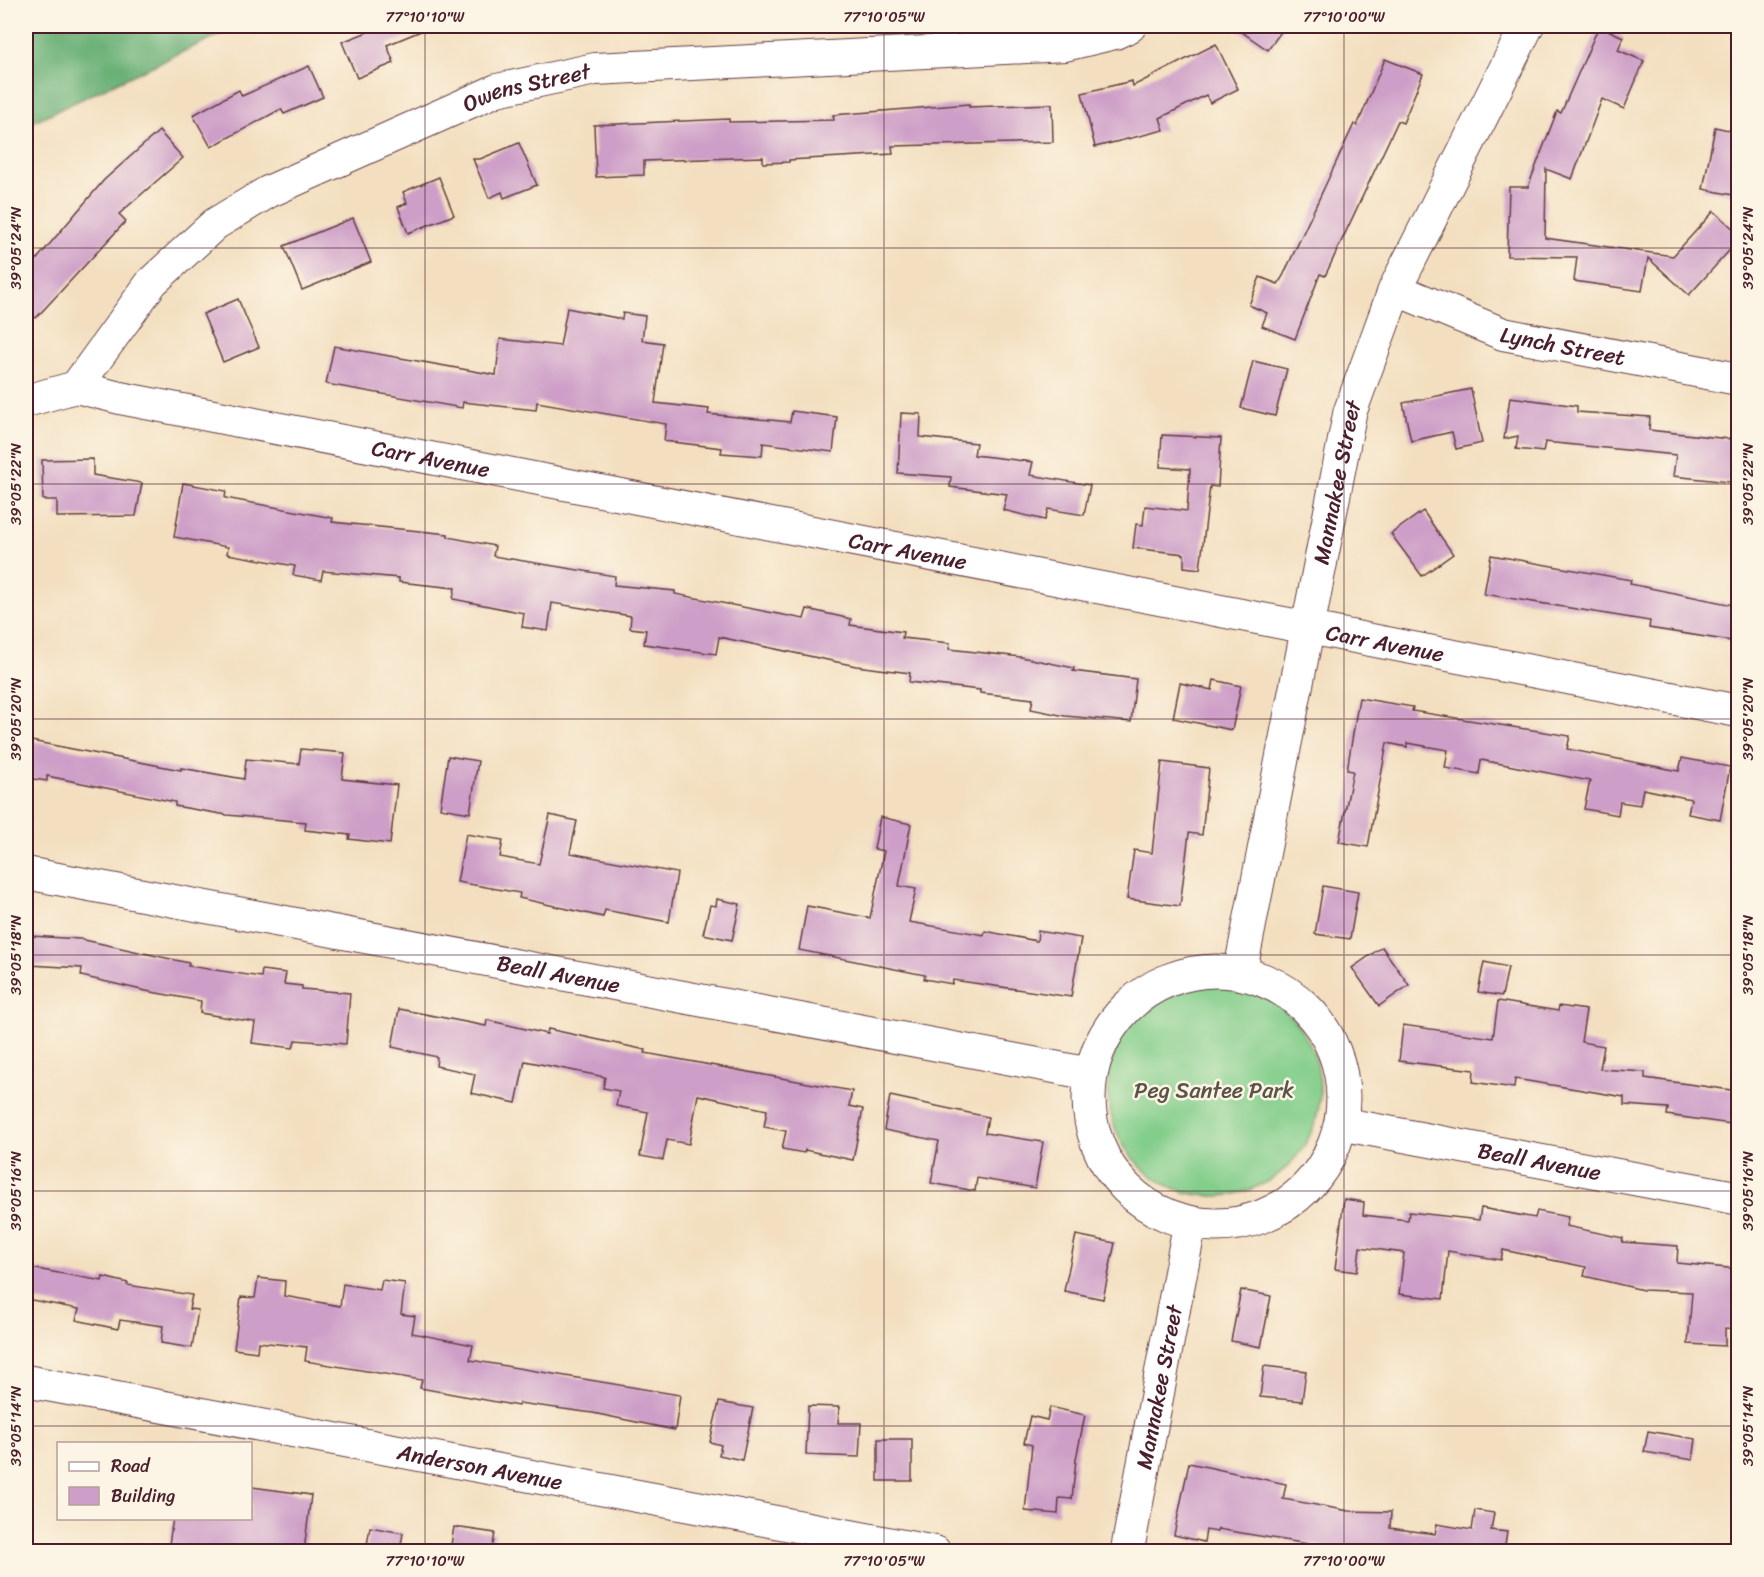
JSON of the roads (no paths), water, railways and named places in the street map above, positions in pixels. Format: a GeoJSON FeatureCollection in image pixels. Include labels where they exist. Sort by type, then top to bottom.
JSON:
{"type":"FeatureCollection","features":[{"type":"Feature","properties":{"kind":"street","name":"Owens Street"},"geometry":{"type":"LineString","coordinates":[[76,387],[152,282],[215,224],[268,192],[497,90],[596,69],[1065,45],[1115,33],[1130,26]]}},
{"type":"Feature","properties":{"kind":"street","name":"Mannakee Street"},"geometry":{"type":"LineString","coordinates":[[1240,973],[1350,412],[1395,289],[1527,26]]}},
{"type":"Feature","properties":{"kind":"street","name":"Lynch Street"},"geometry":{"type":"LineString","coordinates":[[1395,289],[1503,334],[1738,380]]}},
{"type":"Feature","properties":{"kind":"street"},"geometry":{"type":"LineString","coordinates":[[26,401],[76,387]]}},
{"type":"Feature","properties":{"kind":"street","name":"Carr Avenue"},"geometry":{"type":"LineString","coordinates":[[76,387],[120,398],[1738,711]]}},
{"type":"Feature","properties":{"kind":"street","name":"Beall Avenue"},"geometry":{"type":"LineString","coordinates":[[26,873],[1090,1074]]}},
{"type":"Feature","properties":{"kind":"street"},"geometry":{"type":"LineString","coordinates":[[1200,972],[1240,973],[1278,986],[1310,1011],[1333,1045],[1344,1083],[1342,1124],[1328,1161],[1303,1193],[1269,1214],[1230,1225],[1190,1223],[1153,1209],[1145,1203],[1122,1184],[1100,1152],[1089,1114],[1090,1074],[1104,1037],[1129,1005],[1153,988],[1162,983],[1200,972]]}},
{"type":"Feature","properties":{"kind":"street","name":"Beall Avenue"},"geometry":{"type":"LineString","coordinates":[[1342,1124],[1738,1198]]}},
{"type":"Feature","properties":{"kind":"street","name":"Mannakee Street"},"geometry":{"type":"LineString","coordinates":[[1127,1551],[1190,1223]]}},
{"type":"Feature","properties":{"kind":"street","name":"Anderson Avenue"},"geometry":{"type":"LineString","coordinates":[[26,1381],[935,1551]]}},
{"type":"Feature","properties":{"kind":"park label","name":"Peg Santee Park"},"geometry":{"type":"Point","coordinates":[1214,1090]}}]}
